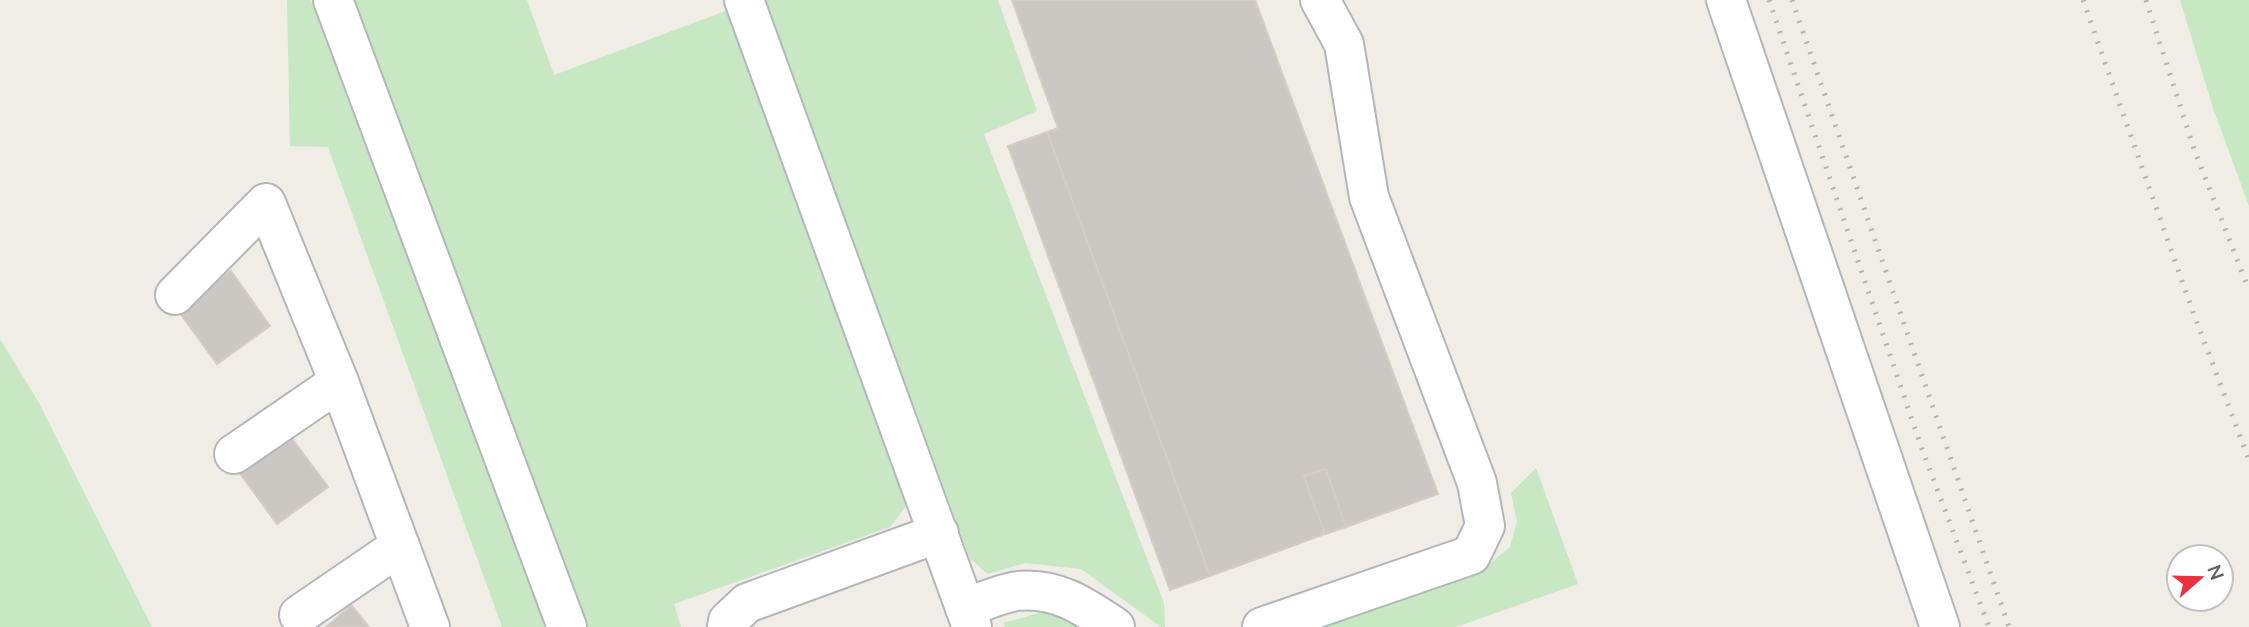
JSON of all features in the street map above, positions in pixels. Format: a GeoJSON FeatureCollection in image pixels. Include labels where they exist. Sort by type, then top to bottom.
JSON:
{"type":"FeatureCollection","features":[{"type":"Feature","properties":{"kind":"street"},"geometry":{"type":"LineString","coordinates":[[334,0],[567,627]]}},
{"type":"Feature","properties":{"kind":"street"},"geometry":{"type":"LineString","coordinates":[[744,0],[968,617],[1017,591],[1049,591],[1079,603],[1115,627]]}},
{"type":"Feature","properties":{"kind":"street"},"geometry":{"type":"LineString","coordinates":[[1262,627],[1471,555],[1485,526],[1477,483],[1368,197],[1344,44],[1320,0]]}},
{"type":"Feature","properties":{"kind":"street"},"geometry":{"type":"LineString","coordinates":[[1726,0],[1940,627]]}},
{"type":"Feature","properties":{"kind":"street"},"geometry":{"type":"LineString","coordinates":[[176,295],[266,203],[338,382],[430,627]]}},
{"type":"Feature","properties":{"kind":"street"},"geometry":{"type":"LineString","coordinates":[[234,454],[338,382]]}},
{"type":"Feature","properties":{"kind":"street"},"geometry":{"type":"LineString","coordinates":[[727,627],[728,621],[747,603],[939,533]]}},
{"type":"Feature","properties":{"kind":"street"},"geometry":{"type":"LineString","coordinates":[[299,615],[400,546]]}},
{"type":"Feature","properties":{"kind":"green space"},"geometry":{"type":"Polygon","coordinates":[[[287,0],[311,0],[546,627],[502,627],[328,147],[290,146],[287,0]]]}},
{"type":"Feature","properties":{"kind":"green space"},"geometry":{"type":"Polygon","coordinates":[[[355,0],[527,0],[554,75],[731,9],[907,505],[890,527],[674,604],[681,627],[588,627],[355,0]]]}},
{"type":"Feature","properties":{"kind":"green space"},"geometry":{"type":"Polygon","coordinates":[[[765,0],[998,0],[1037,111],[984,134],[1164,603],[1165,627],[1161,627],[1081,569],[1025,563],[988,574],[970,559],[765,0]]]}},
{"type":"Feature","properties":{"kind":"green space"},"geometry":{"type":"Polygon","coordinates":[[[2180,0],[2249,0],[2249,206],[2213,108],[2180,0]]]}},
{"type":"Feature","properties":{"kind":"green space"},"geometry":{"type":"Polygon","coordinates":[[[0,339],[39,403],[152,627],[0,627],[0,339]]]}},
{"type":"Feature","properties":{"kind":"green space"},"geometry":{"type":"Polygon","coordinates":[[[1536,468],[1578,584],[1456,627],[1320,627],[1482,570],[1510,547],[1517,521],[1511,493],[1536,468]]]}},
{"type":"Feature","properties":{"kind":"green space"},"geometry":{"type":"Polygon","coordinates":[[[1050,610],[1085,627],[1005,627],[1003,623],[1050,610]]]}},
{"type":"Feature","properties":{"kind":"building"},"geometry":{"type":"Polygon","coordinates":[[[1012,0],[1255,0],[1438,494],[1346,527],[1326,469],[1304,476],[1325,534],[1210,576],[1047,132],[1058,128],[1012,0]]]}},
{"type":"Feature","properties":{"kind":"building"},"geometry":{"type":"Polygon","coordinates":[[[1047,132],[1210,576],[1170,590],[1008,146],[1047,132]]]}},
{"type":"Feature","properties":{"kind":"building"},"geometry":{"type":"Polygon","coordinates":[[[231,271],[270,326],[217,364],[177,309],[231,271]]]}},
{"type":"Feature","properties":{"kind":"building"},"geometry":{"type":"Polygon","coordinates":[[[287,432],[328,487],[277,524],[236,468],[287,432]]]}},
{"type":"Feature","properties":{"kind":"building"},"geometry":{"type":"Polygon","coordinates":[[[1326,469],[1346,527],[1325,534],[1304,476],[1326,469]]]}},
{"type":"Feature","properties":{"kind":"building"},"geometry":{"type":"Polygon","coordinates":[[[351,605],[369,627],[326,627],[348,608],[351,605]]]}},
{"type":"Feature","properties":{"kind":"railway"},"geometry":{"type":"LineString","coordinates":[[1769,0],[1922,449],[1989,627]]}},
{"type":"Feature","properties":{"kind":"railway"},"geometry":{"type":"LineString","coordinates":[[1792,0],[2009,627]]}},
{"type":"Feature","properties":{"kind":"railway"},"geometry":{"type":"LineString","coordinates":[[2083,0],[2193,312],[2249,460]]}},
{"type":"Feature","properties":{"kind":"railway"},"geometry":{"type":"LineString","coordinates":[[2146,0],[2194,149],[2249,290]]}}]}
